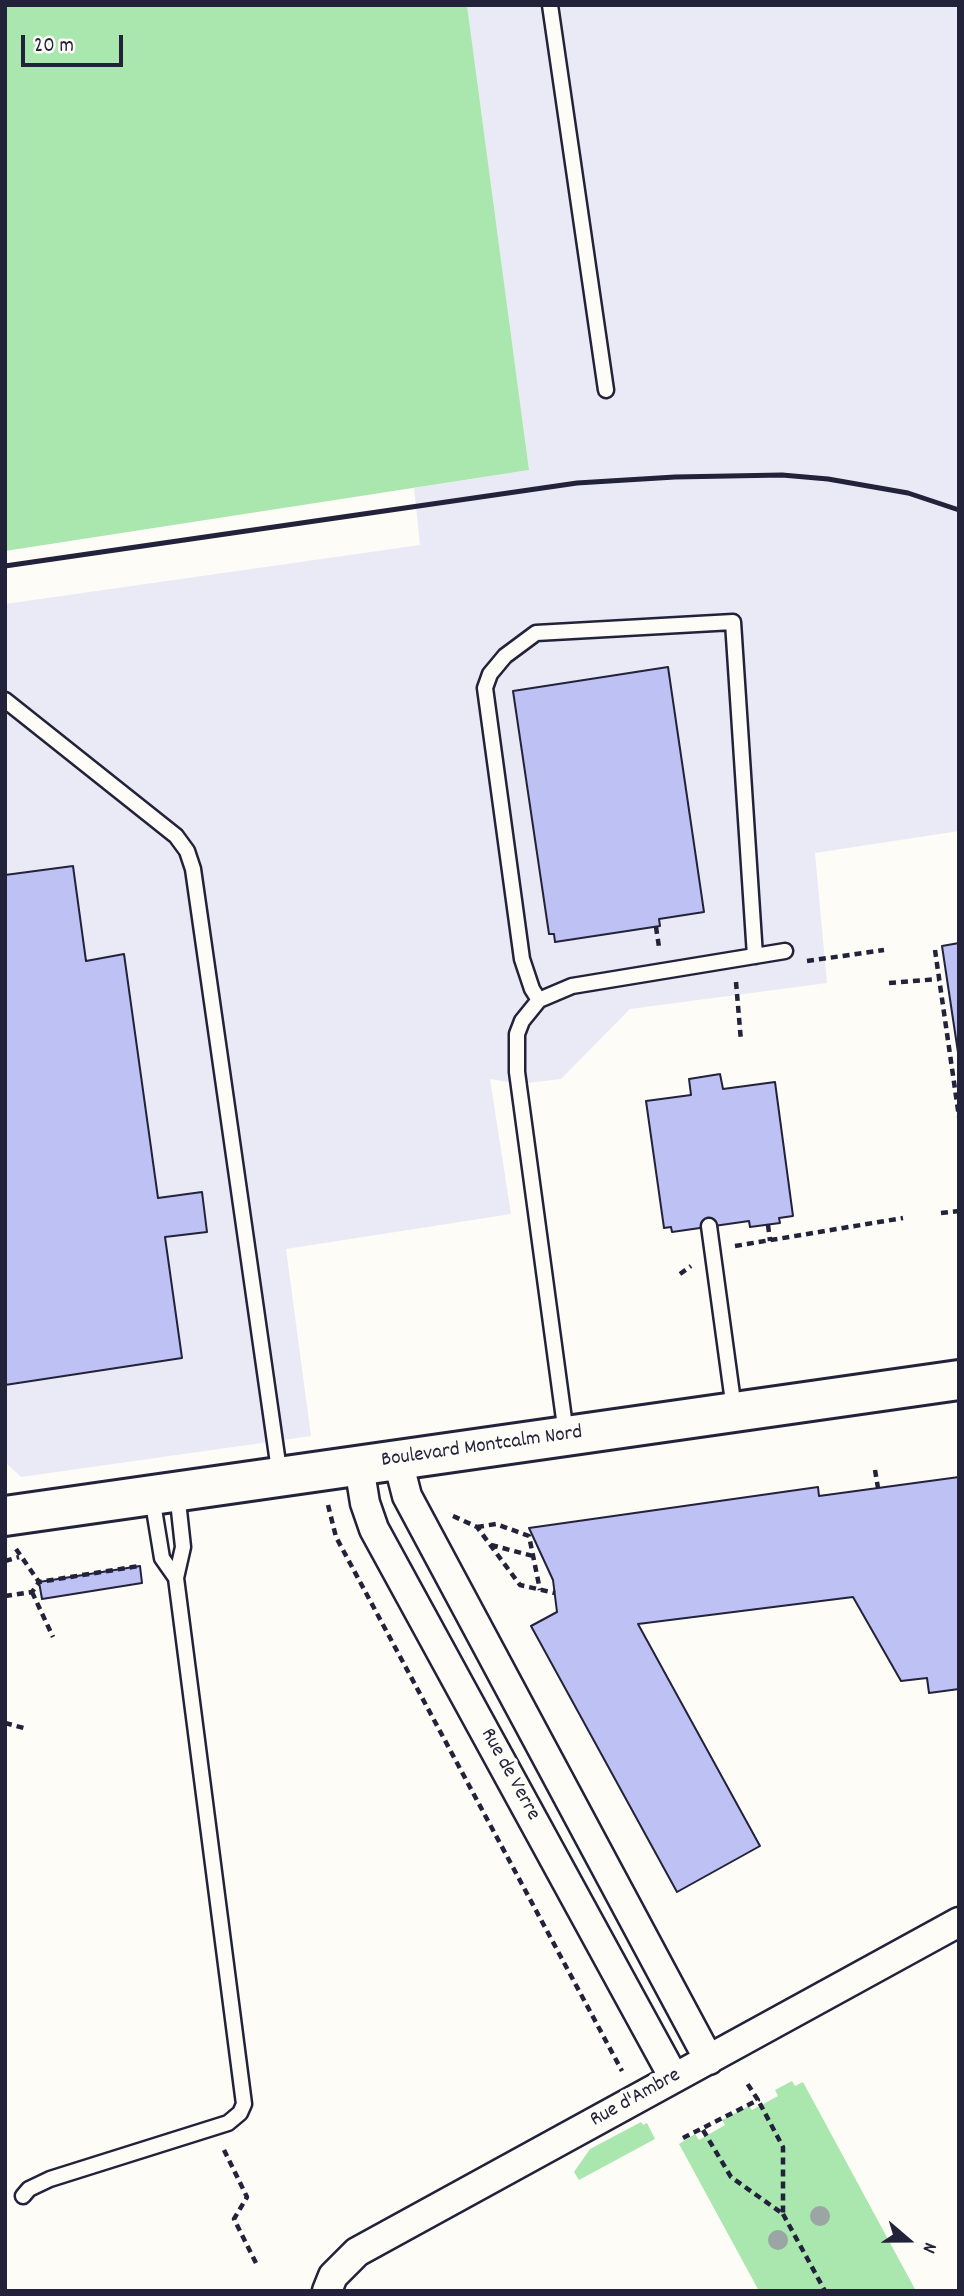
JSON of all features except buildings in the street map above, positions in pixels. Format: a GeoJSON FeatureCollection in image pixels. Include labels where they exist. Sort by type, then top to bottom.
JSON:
{"type":"FeatureCollection","features":[{"type":"Feature","properties":{"kind":"street","name":"Boulevard Montcalm Nord"},"geometry":{"type":"LineString","coordinates":[[5,1516],[959,1380]]}},
{"type":"Feature","properties":{"kind":"street","name":"Rue de Verre"},"geometry":{"type":"LineString","coordinates":[[398,1461],[407,1496],[709,2060]]}},
{"type":"Feature","properties":{"kind":"street","name":"Rue de Verre"},"geometry":{"type":"LineString","coordinates":[[359,1466],[365,1503],[374,1529],[674,2078]]}},
{"type":"Feature","properties":{"kind":"street","name":"Rue d'Ambre"},"geometry":{"type":"LineString","coordinates":[[327,2291],[333,2276],[357,2252],[959,1922]]}},
{"type":"Feature","properties":{"kind":"lane"},"geometry":{"type":"LineString","coordinates":[[550,5],[606,390]]}},
{"type":"Feature","properties":{"kind":"lane"},"geometry":{"type":"LineString","coordinates":[[539,1000],[532,989],[522,959],[485,688],[490,674],[505,656],[536,633],[733,622],[755,956]]}},
{"type":"Feature","properties":{"kind":"lane"},"geometry":{"type":"LineString","coordinates":[[5,700],[176,836],[187,851],[193,869],[280,1478]]}},
{"type":"Feature","properties":{"kind":"lane"},"geometry":{"type":"LineString","coordinates":[[566,1436],[517,1072],[517,1034],[529,1010],[539,1000],[572,986],[785,951]]}},
{"type":"Feature","properties":{"kind":"lane"},"geometry":{"type":"LineString","coordinates":[[709,1226],[734,1411]]}},
{"type":"Feature","properties":{"kind":"lane"},"geometry":{"type":"LineString","coordinates":[[164,1494],[162,1558],[176,1578]]}},
{"type":"Feature","properties":{"kind":"lane"},"geometry":{"type":"LineString","coordinates":[[23,2196],[29,2189],[51,2179],[228,2123],[240,2113],[245,2095],[176,1578],[183,1547],[164,1494]]}},
{"type":"Feature","properties":{"kind":"path"},"geometry":{"type":"LineString","coordinates":[[785,951],[800,962],[884,950]]}},
{"type":"Feature","properties":{"kind":"path"},"geometry":{"type":"LineString","coordinates":[[935,950],[959,1117]]}},
{"type":"Feature","properties":{"kind":"path"},"geometry":{"type":"LineString","coordinates":[[734,959],[741,1041]]}},
{"type":"Feature","properties":{"kind":"path"},"geometry":{"type":"LineString","coordinates":[[889,983],[939,979]]}},
{"type":"Feature","properties":{"kind":"path"},"geometry":{"type":"LineString","coordinates":[[941,1213],[959,1211]]}},
{"type":"Feature","properties":{"kind":"path"},"geometry":{"type":"LineString","coordinates":[[742,1245],[903,1218]]}},
{"type":"Feature","properties":{"kind":"path"},"geometry":{"type":"LineString","coordinates":[[768,1225],[770,1241]]}},
{"type":"Feature","properties":{"kind":"path"},"geometry":{"type":"LineString","coordinates":[[875,1470],[878,1488]]}},
{"type":"Feature","properties":{"kind":"path","name":"Rue de Verre"},"geometry":{"type":"LineString","coordinates":[[327,1503],[336,1537],[628,2081]]}},
{"type":"Feature","properties":{"kind":"path"},"geometry":{"type":"LineString","coordinates":[[443,1511],[477,1527],[520,1585],[555,1593]]}},
{"type":"Feature","properties":{"kind":"path"},"geometry":{"type":"LineString","coordinates":[[477,1527],[496,1524],[529,1536],[540,1590]]}},
{"type":"Feature","properties":{"kind":"path"},"geometry":{"type":"LineString","coordinates":[[489,1545],[534,1557]]}},
{"type":"Feature","properties":{"kind":"path"},"geometry":{"type":"LineString","coordinates":[[5,1561],[19,1557],[39,1582]]}},
{"type":"Feature","properties":{"kind":"path"},"geometry":{"type":"LineString","coordinates":[[5,1596],[32,1592],[39,1582],[150,1564]]}},
{"type":"Feature","properties":{"kind":"path"},"geometry":{"type":"LineString","coordinates":[[32,1592],[53,1637]]}},
{"type":"Feature","properties":{"kind":"path"},"geometry":{"type":"LineString","coordinates":[[5,1723],[24,1728]]}},
{"type":"Feature","properties":{"kind":"path"},"geometry":{"type":"LineString","coordinates":[[745,2080],[783,2147],[783,2214]]}},
{"type":"Feature","properties":{"kind":"path"},"geometry":{"type":"LineString","coordinates":[[683,2138],[758,2100]]}},
{"type":"Feature","properties":{"kind":"path"},"geometry":{"type":"LineString","coordinates":[[213,2127],[247,2197],[234,2219],[257,2265]]}},
{"type":"Feature","properties":{"kind":"path"},"geometry":{"type":"LineString","coordinates":[[703,2130],[731,2177],[783,2214],[825,2291]]}},
{"type":"Feature","properties":{"kind":"shaded area"},"geometry":{"type":"Polygon","coordinates":[[[467,5],[959,5],[959,831],[815,853],[827,983],[630,1009],[561,1079],[519,1084],[490,1079],[511,1214],[286,1249],[311,1436],[21,1477],[5,1462],[5,604],[420,545],[414,488],[529,470],[467,5]]]}},
{"type":"Feature","properties":{"kind":"green space"},"geometry":{"type":"Polygon","coordinates":[[[5,5],[467,5],[529,470],[5,551],[5,5]]]}},
{"type":"Feature","properties":{"kind":"green space"},"geometry":{"type":"Polygon","coordinates":[[[792,2081],[795,2086],[803,2082],[916,2291],[759,2291],[679,2144],[695,2134],[699,2140],[725,2125],[722,2120],[749,2106],[752,2110],[778,2096],[775,2090],[792,2081]]]}},
{"type":"Feature","properties":{"kind":"green space"},"geometry":{"type":"Polygon","coordinates":[[[641,2122],[643,2125],[647,2123],[655,2139],[579,2180],[574,2172],[590,2149],[641,2122]]]}},
{"type":"Feature","properties":{"kind":"railway"},"geometry":{"type":"LineString","coordinates":[[5,566],[577,483],[675,477],[782,475],[828,479],[908,493],[959,510]]}}]}
